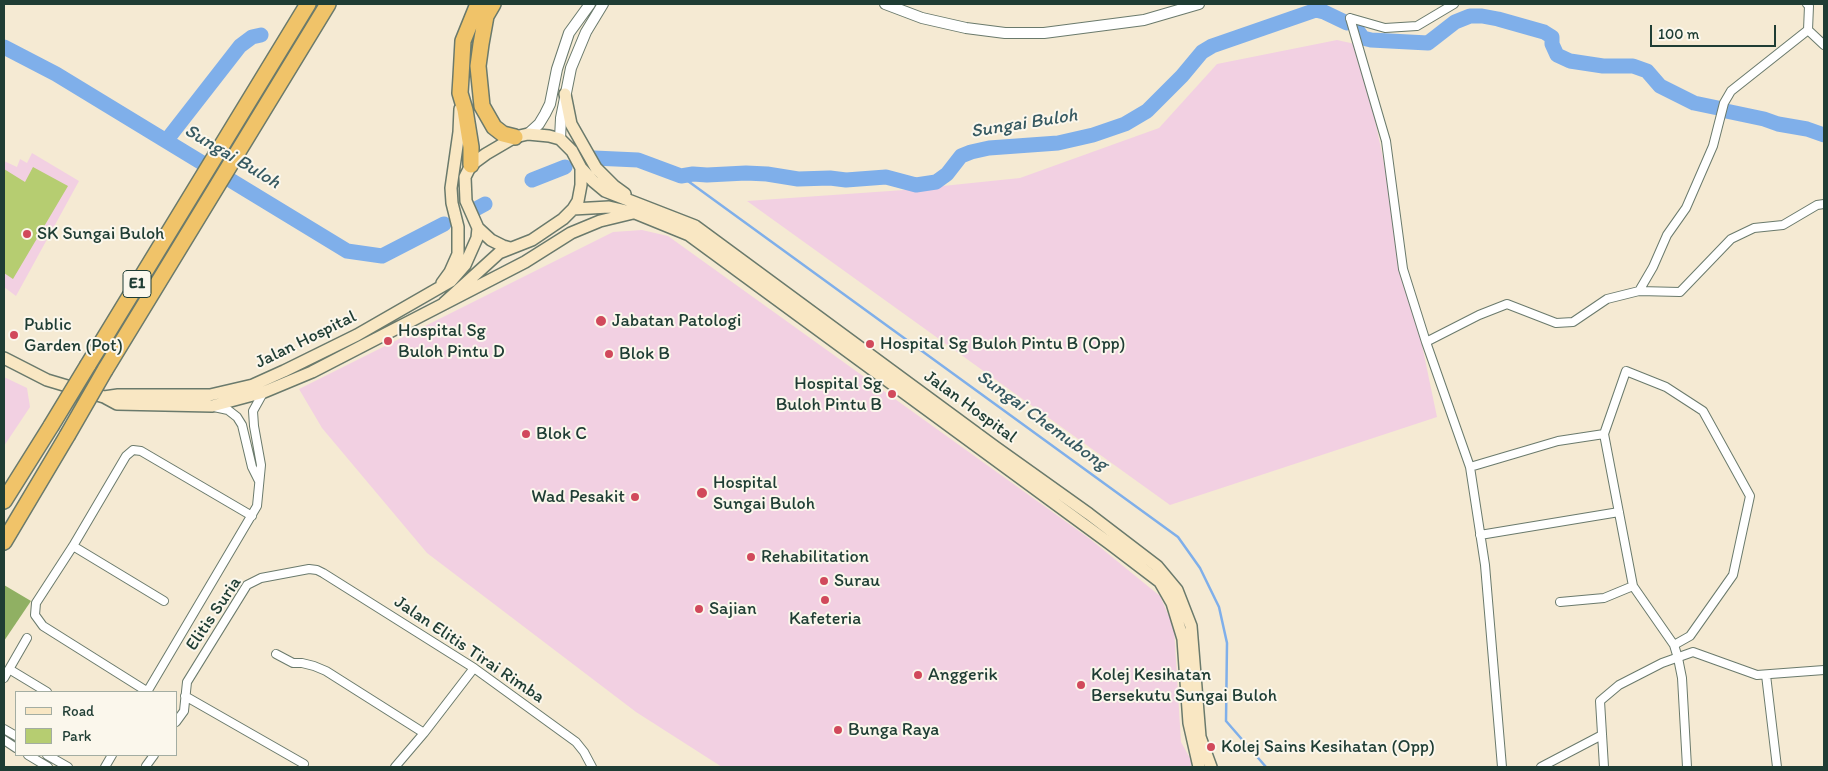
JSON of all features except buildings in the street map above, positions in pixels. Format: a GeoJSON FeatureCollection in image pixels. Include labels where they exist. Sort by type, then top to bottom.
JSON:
{"type":"FeatureCollection","features":[{"type":"Feature","properties":{"kind":"highway","name":"E1"},"geometry":{"type":"LineString","coordinates":[[4,501],[308,4]]}},
{"type":"Feature","properties":{"kind":"highway","name":"E1"},"geometry":{"type":"LineString","coordinates":[[4,542],[105,370],[328,4]]}},
{"type":"Feature","properties":{"kind":"highway"},"geometry":{"type":"LineString","coordinates":[[471,165],[469,131],[460,93],[463,41],[478,4]]}},
{"type":"Feature","properties":{"kind":"highway"},"geometry":{"type":"LineString","coordinates":[[494,4],[486,16],[478,66],[482,106],[494,127],[503,134],[522,135]]}},
{"type":"Feature","properties":{"kind":"main road"},"geometry":{"type":"LineString","coordinates":[[437,290],[450,272],[458,254],[458,227],[452,203],[451,188],[459,132],[460,93]]}},
{"type":"Feature","properties":{"kind":"main road"},"geometry":{"type":"LineString","coordinates":[[565,94],[571,124],[596,168],[637,208]]}},
{"type":"Feature","properties":{"kind":"main road"},"geometry":{"type":"LineString","coordinates":[[510,248],[491,240],[478,228],[466,201],[465,177],[471,165],[486,154],[522,135],[549,136],[560,140],[572,151],[581,168],[581,185],[574,209]]}},
{"type":"Feature","properties":{"kind":"main road","name":"Jalan Hospital"},"geometry":{"type":"LineString","coordinates":[[581,168],[606,191],[637,208],[695,226],[1089,514],[1157,566],[1177,590],[1191,626],[1200,737],[1208,767]]}},
{"type":"Feature","properties":{"kind":"main road","name":"Jalan Hospital"},"geometry":{"type":"LineString","coordinates":[[444,303],[499,253],[532,240],[563,219],[574,209],[637,208]]}},
{"type":"Feature","properties":{"kind":"main road","name":"Jalan Hospital"},"geometry":{"type":"LineString","coordinates":[[4,358],[47,380],[104,397],[116,404],[212,406],[264,392],[312,372],[525,262],[571,233],[637,208]]}},
{"type":"Feature","properties":{"kind":"main road"},"geometry":{"type":"LineString","coordinates":[[540,252],[559,229],[563,219]]}},
{"type":"Feature","properties":{"kind":"main road","name":"Jalan Hospital"},"geometry":{"type":"LineString","coordinates":[[104,397],[118,394],[210,396],[253,385],[349,340],[451,282],[466,266],[477,238],[478,228]]}},
{"type":"Feature","properties":{"kind":"street"},"geometry":{"type":"LineString","coordinates":[[522,135],[539,124],[545,114],[550,104],[557,69],[569,33],[590,4]]}},
{"type":"Feature","properties":{"kind":"street"},"geometry":{"type":"LineString","coordinates":[[560,140],[561,118],[571,68],[586,32],[603,4]]}},
{"type":"Feature","properties":{"kind":"street"},"geometry":{"type":"LineString","coordinates":[[885,4],[922,18],[966,28],[1005,33],[1044,33],[1144,20],[1199,4]]}},
{"type":"Feature","properties":{"kind":"street"},"geometry":{"type":"LineString","coordinates":[[1454,4],[1416,26],[1384,28],[1350,18],[1386,141],[1403,269],[1426,342],[1470,467],[1485,565],[1502,767]]}},
{"type":"Feature","properties":{"kind":"street"},"geometry":{"type":"LineString","coordinates":[[1639,291],[1653,267],[1667,235],[1686,208],[1712,146],[1724,102],[1731,91],[1808,30],[1808,4]]}},
{"type":"Feature","properties":{"kind":"street"},"geometry":{"type":"LineString","coordinates":[[1808,30],[1824,45]]}},
{"type":"Feature","properties":{"kind":"street"},"geometry":{"type":"LineString","coordinates":[[1426,342],[1479,315],[1507,304],[1556,323],[1573,322],[1608,299],[1639,291],[1680,292],[1731,239],[1754,228],[1783,225],[1817,205],[1824,204]]}},
{"type":"Feature","properties":{"kind":"street"},"geometry":{"type":"LineString","coordinates":[[1674,645],[1690,636],[1733,575],[1750,496],[1703,411],[1666,386],[1626,371],[1604,434],[1633,586],[1674,645],[1678,658],[1682,678],[1687,767]]}},
{"type":"Feature","properties":{"kind":"street"},"geometry":{"type":"LineString","coordinates":[[149,691],[257,506],[261,465],[253,411],[264,392]]}},
{"type":"Feature","properties":{"kind":"street"},"geometry":{"type":"LineString","coordinates":[[212,406],[228,410],[237,417],[242,425],[252,467],[260,482]]}},
{"type":"Feature","properties":{"kind":"street"},"geometry":{"type":"LineString","coordinates":[[1470,467],[1558,441],[1604,434]]}},
{"type":"Feature","properties":{"kind":"street"},"geometry":{"type":"LineString","coordinates":[[146,691],[43,626],[38,620],[35,609],[36,603],[73,546],[126,456],[133,450],[141,451],[252,516]]}},
{"type":"Feature","properties":{"kind":"street"},"geometry":{"type":"LineString","coordinates":[[1480,536],[1619,512]]}},
{"type":"Feature","properties":{"kind":"street"},"geometry":{"type":"LineString","coordinates":[[73,546],[164,601]]}},
{"type":"Feature","properties":{"kind":"street","name":"Elitis Suria"},"geometry":{"type":"LineString","coordinates":[[178,719],[184,711],[187,682],[247,586],[262,578],[309,569],[317,570]]}},
{"type":"Feature","properties":{"kind":"street","name":"Jalan Elitis Tirai Rimba"},"geometry":{"type":"LineString","coordinates":[[317,570],[474,668],[576,742],[592,767]]}},
{"type":"Feature","properties":{"kind":"street"},"geometry":{"type":"LineString","coordinates":[[1560,602],[1604,598],[1633,586]]}},
{"type":"Feature","properties":{"kind":"street"},"geometry":{"type":"LineString","coordinates":[[4,678],[27,638]]}},
{"type":"Feature","properties":{"kind":"street"},"geometry":{"type":"LineString","coordinates":[[1604,767],[1600,701],[1619,685],[1662,663],[1693,652],[1757,676],[1824,670]]}},
{"type":"Feature","properties":{"kind":"street"},"geometry":{"type":"LineString","coordinates":[[276,654],[293,663],[302,663],[326,671],[424,733]]}},
{"type":"Feature","properties":{"kind":"street"},"geometry":{"type":"LineString","coordinates":[[395,767],[474,668]]}},
{"type":"Feature","properties":{"kind":"street"},"geometry":{"type":"LineString","coordinates":[[9,669],[45,691]]}},
{"type":"Feature","properties":{"kind":"street"},"geometry":{"type":"LineString","coordinates":[[1766,675],[1777,767]]}},
{"type":"Feature","properties":{"kind":"street"},"geometry":{"type":"LineString","coordinates":[[186,696],[304,764]]}},
{"type":"Feature","properties":{"kind":"street"},"geometry":{"type":"LineString","coordinates":[[4,729],[15,735]]}},
{"type":"Feature","properties":{"kind":"street"},"geometry":{"type":"LineString","coordinates":[[1540,767],[1602,735]]}},
{"type":"Feature","properties":{"kind":"street"},"geometry":{"type":"LineString","coordinates":[[4,740],[15,747]]}},
{"type":"Feature","properties":{"kind":"street"},"geometry":{"type":"LineString","coordinates":[[30,756],[48,767]]}},
{"type":"Feature","properties":{"kind":"street"},"geometry":{"type":"LineString","coordinates":[[49,756],[68,767]]}},
{"type":"Feature","properties":{"kind":"street"},"geometry":{"type":"LineString","coordinates":[[105,767],[111,756]]}},
{"type":"Feature","properties":{"kind":"street"},"geometry":{"type":"LineString","coordinates":[[146,767],[153,756]]}},
{"type":"Feature","properties":{"kind":"shaded area"},"geometry":{"type":"Polygon","coordinates":[[[1337,40],[1355,44],[1369,91],[1437,417],[1170,505],[747,201],[904,190],[1020,178],[1159,128],[1217,64],[1337,40]]]}},
{"type":"Feature","properties":{"kind":"shaded area","name":"SK Sungai Buloh"},"geometry":{"type":"Polygon","coordinates":[[[32,153],[79,181],[16,296],[4,287],[4,161],[17,167],[20,159],[27,163],[32,153]]]}},
{"type":"Feature","properties":{"kind":"shaded area","name":"Hospital Sungai Buloh"},"geometry":{"type":"Polygon","coordinates":[[[642,230],[668,236],[1090,539],[1160,596],[1174,628],[1181,742],[1191,760],[1191,767],[722,767],[636,712],[427,553],[322,428],[299,389],[613,232],[642,230]]]}},
{"type":"Feature","properties":{"kind":"shaded area"},"geometry":{"type":"Polygon","coordinates":[[[4,377],[27,388],[30,407],[4,446],[4,377]]]}},
{"type":"Feature","properties":{"kind":"green space","name":"SK Sungai Buloh"},"geometry":{"type":"Polygon","coordinates":[[[33,167],[68,186],[13,279],[4,273],[4,169],[25,182],[33,167]]]}},
{"type":"Feature","properties":{"kind":"green space"},"geometry":{"type":"Polygon","coordinates":[[[4,585],[31,601],[4,641],[4,585]]]}},
{"type":"Feature","properties":{"kind":"waterway","name":"Sungai Buloh"},"geometry":{"type":"LineString","coordinates":[[594,158],[638,160],[681,176],[746,173],[798,179],[830,178],[846,180],[886,177],[916,185],[936,182],[947,174],[961,156],[971,152],[989,148],[1058,143],[1093,135],[1125,124],[1147,111],[1182,76],[1202,52],[1212,46],[1316,10],[1347,23]]}},
{"type":"Feature","properties":{"kind":"waterway","name":"Sungai Buloh"},"geometry":{"type":"LineString","coordinates":[[1358,31],[1363,38],[1371,40],[1428,43],[1455,22],[1470,16],[1498,19],[1544,32],[1552,37],[1552,44],[1557,55],[1570,61],[1603,66],[1633,66],[1647,71],[1660,86],[1694,103],[1718,108]]}},
{"type":"Feature","properties":{"kind":"waterway"},"geometry":{"type":"LineString","coordinates":[[166,141],[240,46],[252,37],[261,35]]}},
{"type":"Feature","properties":{"kind":"waterway","name":"Sungai Buloh"},"geometry":{"type":"LineString","coordinates":[[4,47],[56,74],[347,251],[382,256],[444,224]]}},
{"type":"Feature","properties":{"kind":"waterway","name":"Sungai Buloh"},"geometry":{"type":"LineString","coordinates":[[1726,111],[1807,129],[1824,135]]}},
{"type":"Feature","properties":{"kind":"waterway","name":"Sungai Buloh"},"geometry":{"type":"LineString","coordinates":[[532,180],[565,167]]}},
{"type":"Feature","properties":{"kind":"waterway","name":"Sungai Chemubong"},"geometry":{"type":"LineString","coordinates":[[681,176],[1178,537],[1200,568],[1219,607],[1227,643],[1226,721],[1266,767]]}},
{"type":"Feature","properties":{"kind":"waterway","name":"Sungai Buloh"},"geometry":{"type":"LineString","coordinates":[[472,211],[485,204]]}},
{"type":"Feature","properties":{"kind":"place","name":"SK Sungai Buloh"},"geometry":{"type":"Point","coordinates":[27,234]}},
{"type":"Feature","properties":{"kind":"place","name":"Jabatan Patologi"},"geometry":{"type":"Point","coordinates":[601,321]}},
{"type":"Feature","properties":{"kind":"place","name":"Public Garden (Pot)"},"geometry":{"type":"Point","coordinates":[14,335]}},
{"type":"Feature","properties":{"kind":"place","name":"Hospital Sg Buloh Pintu D"},"geometry":{"type":"Point","coordinates":[388,341]}},
{"type":"Feature","properties":{"kind":"place","name":"Hospital Sg Buloh Pintu B (Opp)"},"geometry":{"type":"Point","coordinates":[870,344]}},
{"type":"Feature","properties":{"kind":"place","name":"Blok B"},"geometry":{"type":"Point","coordinates":[609,354]}},
{"type":"Feature","properties":{"kind":"place","name":"Hospital Sg Buloh Pintu B"},"geometry":{"type":"Point","coordinates":[892,394]}},
{"type":"Feature","properties":{"kind":"place","name":"Blok C"},"geometry":{"type":"Point","coordinates":[526,434]}},
{"type":"Feature","properties":{"kind":"place","name":"Hospital Sungai Buloh"},"geometry":{"type":"Point","coordinates":[702,493]}},
{"type":"Feature","properties":{"kind":"place","name":"Wad Pesakit"},"geometry":{"type":"Point","coordinates":[635,497]}},
{"type":"Feature","properties":{"kind":"place","name":"Rehabilitation"},"geometry":{"type":"Point","coordinates":[751,557]}},
{"type":"Feature","properties":{"kind":"place","name":"Surau"},"geometry":{"type":"Point","coordinates":[824,581]}},
{"type":"Feature","properties":{"kind":"place","name":"Kafeteria"},"geometry":{"type":"Point","coordinates":[825,600]}},
{"type":"Feature","properties":{"kind":"place","name":"Sajian"},"geometry":{"type":"Point","coordinates":[699,609]}},
{"type":"Feature","properties":{"kind":"place","name":"Anggerik"},"geometry":{"type":"Point","coordinates":[918,675]}},
{"type":"Feature","properties":{"kind":"place","name":"Kolej Kesihatan Bersekutu Sungai Buloh"},"geometry":{"type":"Point","coordinates":[1081,685]}},
{"type":"Feature","properties":{"kind":"place","name":"Bunga Raya"},"geometry":{"type":"Point","coordinates":[838,730]}},
{"type":"Feature","properties":{"kind":"place","name":"Kolej Sains Kesihatan (Opp)"},"geometry":{"type":"Point","coordinates":[1211,747]}}]}
